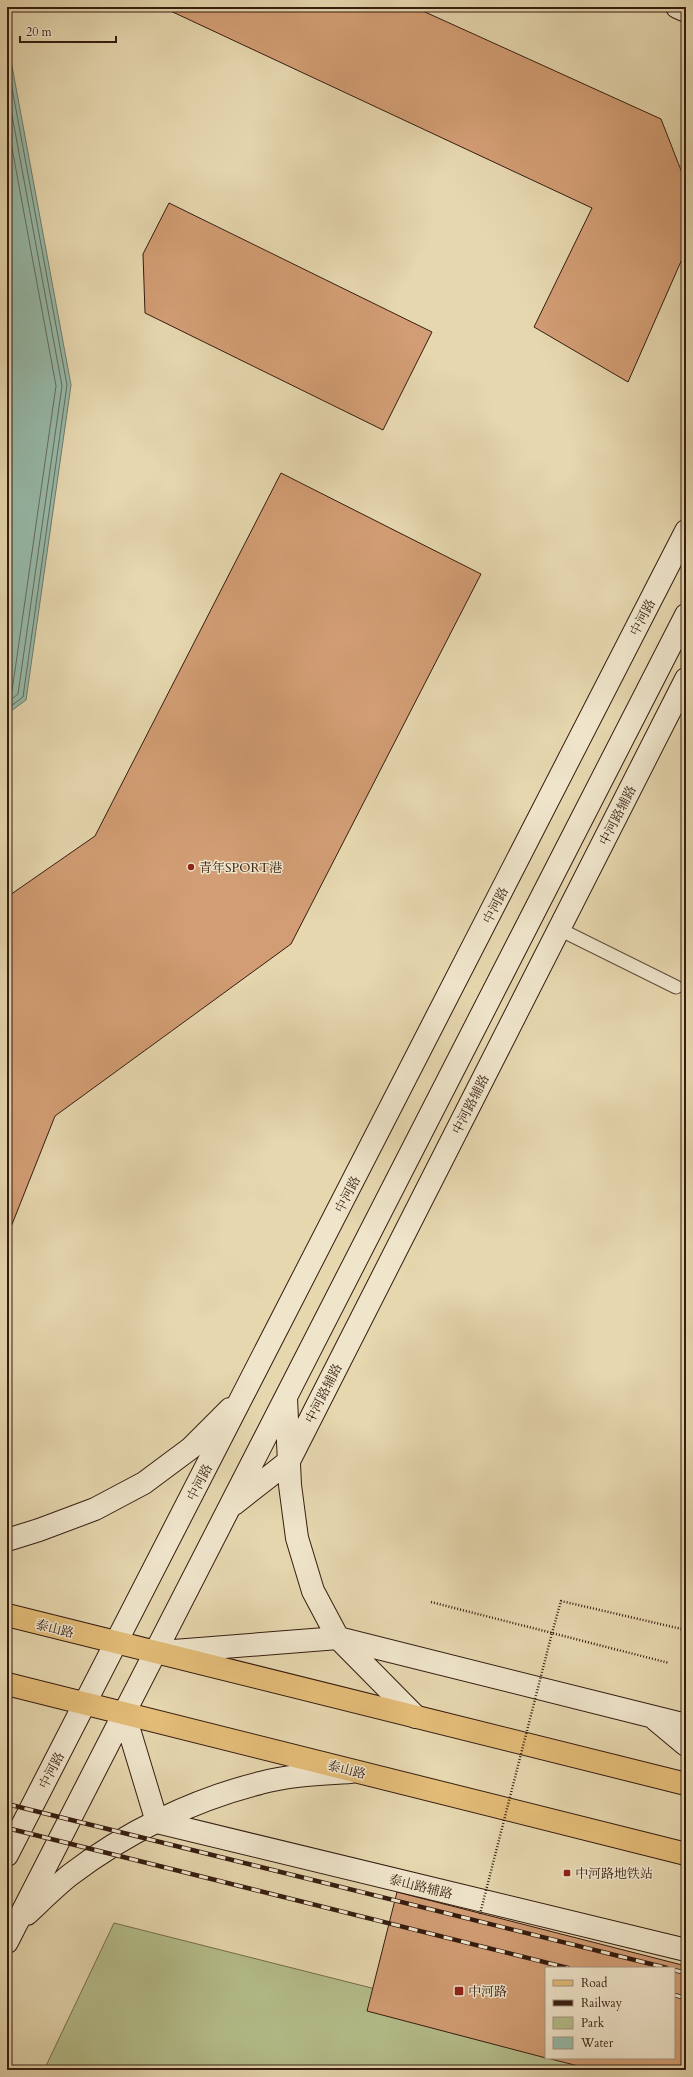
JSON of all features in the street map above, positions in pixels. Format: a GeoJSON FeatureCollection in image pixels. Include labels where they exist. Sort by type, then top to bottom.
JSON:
{"type":"FeatureCollection","features":[{"type":"Feature","properties":{"kind":"main road"},"geometry":{"type":"LineString","coordinates":[[677,7],[686,11]]}},
{"type":"Feature","properties":{"kind":"main road","name":"中河路"},"geometry":{"type":"LineString","coordinates":[[7,1855],[244,1396],[686,531]]}},
{"type":"Feature","properties":{"kind":"main road"},"geometry":{"type":"LineString","coordinates":[[12,1934],[686,615]]}},
{"type":"Feature","properties":{"kind":"main road","name":"中河路辅路"},"geometry":{"type":"LineString","coordinates":[[229,1508],[289,1461],[686,679]]}},
{"type":"Feature","properties":{"kind":"main road"},"geometry":{"type":"LineString","coordinates":[[7,1540],[39,1530],[95,1509],[144,1484],[191,1448],[244,1396]]}},
{"type":"Feature","properties":{"kind":"main road"},"geometry":{"type":"LineString","coordinates":[[286,1397],[289,1461],[297,1538],[313,1591],[338,1638],[416,1717]]}},
{"type":"Feature","properties":{"kind":"main road","name":"泰山路"},"geometry":{"type":"LineString","coordinates":[[7,1615],[686,1784]]}},
{"type":"Feature","properties":{"kind":"main road"},"geometry":{"type":"LineString","coordinates":[[155,1652],[338,1638],[686,1725]]}},
{"type":"Feature","properties":{"kind":"main road","name":"泰山路"},"geometry":{"type":"LineString","coordinates":[[7,1684],[686,1854]]}},
{"type":"Feature","properties":{"kind":"main road"},"geometry":{"type":"LineString","coordinates":[[124,1713],[157,1822]]}},
{"type":"Feature","properties":{"kind":"main road"},"geometry":{"type":"LineString","coordinates":[[653,1717],[686,1745]]}},
{"type":"Feature","properties":{"kind":"main road"},"geometry":{"type":"LineString","coordinates":[[12,1934],[69,1876],[108,1849],[157,1822],[210,1798],[260,1783],[298,1776],[356,1771]]}},
{"type":"Feature","properties":{"kind":"main road","name":"泰山路辅路"},"geometry":{"type":"LineString","coordinates":[[157,1822],[686,1950]]}},
{"type":"Feature","properties":{"kind":"lane"},"geometry":{"type":"LineString","coordinates":[[559,929],[676,987]]}},
{"type":"Feature","properties":{"kind":"path"},"geometry":{"type":"LineString","coordinates":[[480,1914],[561,1601],[686,1630]]}},
{"type":"Feature","properties":{"kind":"path"},"geometry":{"type":"LineString","coordinates":[[431,1602],[669,1663]]}},
{"type":"Feature","properties":{"kind":"green space"},"geometry":{"type":"Polygon","coordinates":[[[114,1923],[545,2032],[545,2059],[651,2059],[686,2068],[686,2070],[44,2070],[114,1923]]]}},
{"type":"Feature","properties":{"kind":"water"},"geometry":{"type":"Polygon","coordinates":[[[7,39],[71,385],[26,700],[7,714],[7,39]]]}},
{"type":"Feature","properties":{"kind":"building"},"geometry":{"type":"Polygon","coordinates":[[[162,7],[414,7],[661,119],[686,183],[686,250],[628,382],[534,327],[592,208],[162,7]]]}},
{"type":"Feature","properties":{"kind":"building"},"geometry":{"type":"Polygon","coordinates":[[[169,203],[432,332],[383,430],[145,313],[143,254],[169,203]]]}},
{"type":"Feature","properties":{"kind":"building","name":"青年SPORT港"},"geometry":{"type":"Polygon","coordinates":[[[281,473],[481,574],[291,944],[55,1116],[7,1237],[7,897],[95,836],[281,473]]]}},
{"type":"Feature","properties":{"kind":"building","name":"中河路"},"geometry":{"type":"Polygon","coordinates":[[[397,1892],[686,1966],[686,2070],[594,2070],[551,2059],[675,2059],[675,1967],[545,1967],[545,2058],[367,2011],[397,1892]]]}},
{"type":"Feature","properties":{"kind":"railway"},"geometry":{"type":"LineString","coordinates":[[7,1804],[663,1967]]}},
{"type":"Feature","properties":{"kind":"railway"},"geometry":{"type":"LineString","coordinates":[[7,1828],[564,1967]]}},
{"type":"Feature","properties":{"kind":"railway"},"geometry":{"type":"LineString","coordinates":[[675,1970],[686,1973]]}},
{"type":"Feature","properties":{"kind":"railway"},"geometry":{"type":"LineString","coordinates":[[675,1995],[686,1998]]}},
{"type":"Feature","properties":{"kind":"place","name":"青年SPORT港"},"geometry":{"type":"Point","coordinates":[191,867]}},
{"type":"Feature","properties":{"kind":"place","name":"中河路地铁站"},"geometry":{"type":"Point","coordinates":[567,1873]}},
{"type":"Feature","properties":{"kind":"place","name":"中河路"},"geometry":{"type":"Point","coordinates":[459,1991]}}]}
